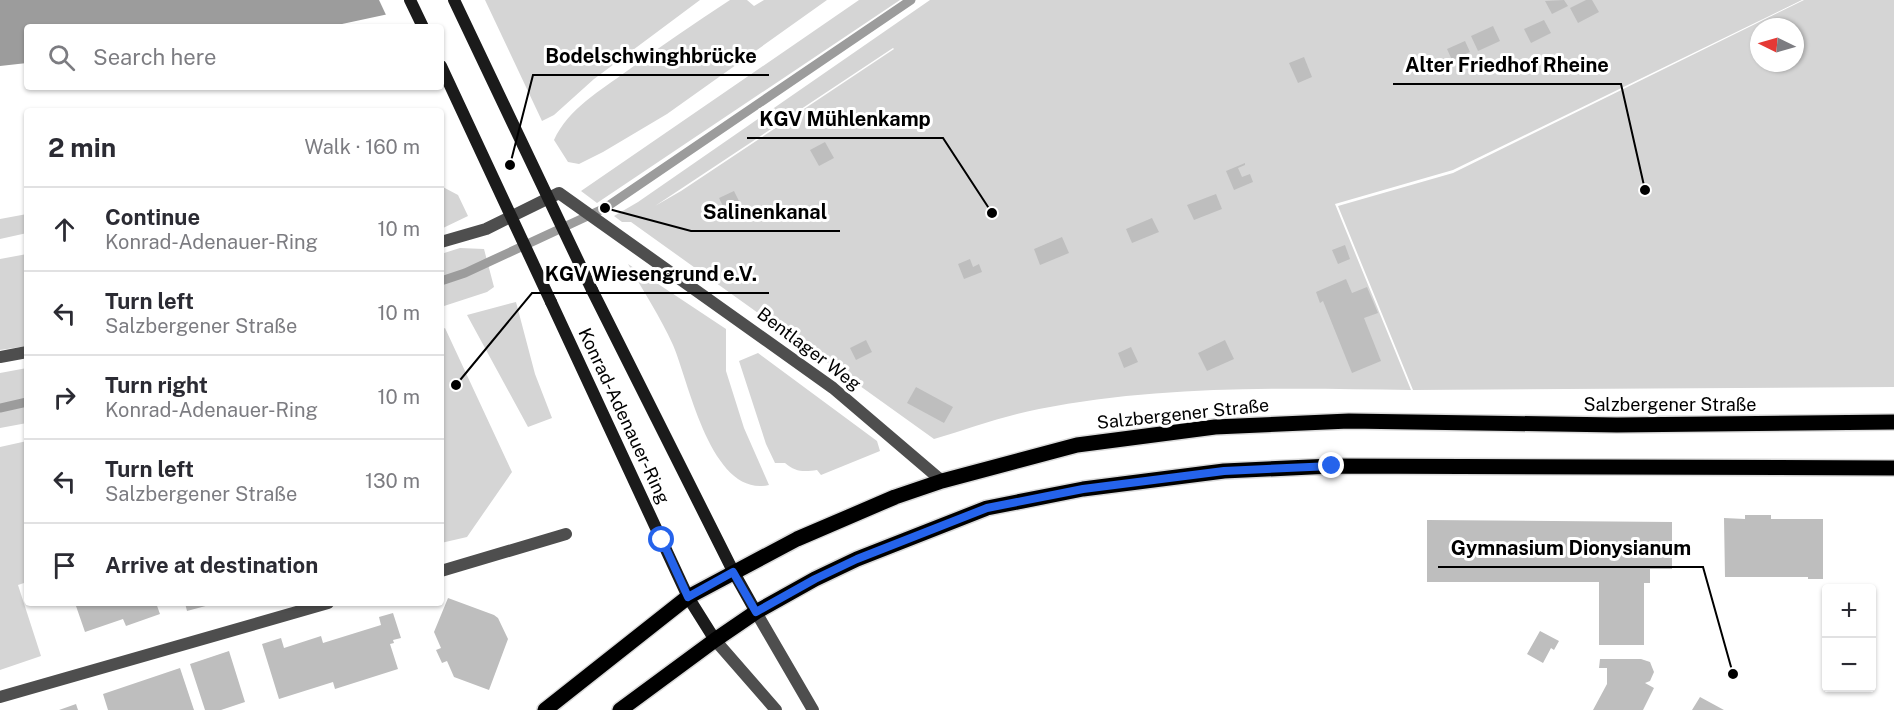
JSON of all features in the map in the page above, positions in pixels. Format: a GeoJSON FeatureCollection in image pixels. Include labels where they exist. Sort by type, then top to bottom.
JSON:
{"type":"FeatureCollection","features":[{"type":"Feature","properties":{"kind":"main road"},"geometry":{"type":"LineString","coordinates":[[410,0],[422,24]]}},
{"type":"Feature","properties":{"kind":"main road","name":"Konrad-Adenauer-Ring"},"geometry":{"type":"LineString","coordinates":[[454,0],[592,290],[733,572],[756,612]]}},
{"type":"Feature","properties":{"kind":"main road","name":"Konrad-Adenauer-Ring"},"geometry":{"type":"LineString","coordinates":[[444,72],[688,597],[714,640]]}},
{"type":"Feature","properties":{"kind":"main road","name":"Salzbergener Straße"},"geometry":{"type":"LineString","coordinates":[[545,710],[688,597],[816,530],[895,496],[1077,445],[1215,426],[1349,421],[1617,425],[1894,422]]}},
{"type":"Feature","properties":{"kind":"main road"},"geometry":{"type":"LineString","coordinates":[[620,710],[714,640],[756,612],[815,579],[857,559],[987,508],[1083,489],[1212,472],[1332,466],[1894,468]]}},
{"type":"Feature","properties":{"kind":"street","name":"Bentlager Weg"},"geometry":{"type":"LineString","coordinates":[[444,241],[486,229],[558,193],[833,388],[942,481]]}},
{"type":"Feature","properties":{"kind":"street"},"geometry":{"type":"LineString","coordinates":[[0,357],[24,353]]}},
{"type":"Feature","properties":{"kind":"street"},"geometry":{"type":"LineString","coordinates":[[444,570],[566,534]]}},
{"type":"Feature","properties":{"kind":"street"},"geometry":{"type":"LineString","coordinates":[[0,697],[318,606]]}},
{"type":"Feature","properties":{"kind":"street"},"geometry":{"type":"LineString","coordinates":[[756,612],[813,710]]}},
{"type":"Feature","properties":{"kind":"street"},"geometry":{"type":"LineString","coordinates":[[714,640],[776,710]]}},
{"type":"Feature","properties":{"kind":"shaded area"},"geometry":{"type":"Polygon","coordinates":[[[0,0],[454,0],[342,24],[24,24],[24,63],[0,66],[0,0]]]}},
{"type":"Feature","properties":{"kind":"shaded area"},"geometry":{"type":"Polygon","coordinates":[[[485,0],[700,0],[594,79],[554,115],[542,121],[485,0]]]}},
{"type":"Feature","properties":{"kind":"shaded area"},"geometry":{"type":"Polygon","coordinates":[[[730,0],[747,0],[754,6],[764,0],[827,0],[667,114],[579,164],[568,162],[554,140],[576,110],[596,93],[730,0]]]}},
{"type":"Feature","properties":{"kind":"shaded area"},"geometry":{"type":"Polygon","coordinates":[[[859,0],[900,0],[597,203],[581,191],[859,0]]]}},
{"type":"Feature","properties":{"kind":"shaded area"},"geometry":{"type":"Polygon","coordinates":[[[930,0],[1802,0],[1765,18],[1750,18],[1750,25],[1453,170],[1335,204],[1411,390],[1224,390],[1131,396],[1039,409],[934,439],[631,222],[622,222],[614,216],[638,202],[930,0]],[[893,48],[655,206],[681,191],[894,49],[893,48]]]}},
{"type":"Feature","properties":{"kind":"shaded area"},"geometry":{"type":"Polygon","coordinates":[[[1804,0],[1894,0],[1894,387],[1413,390],[1338,206],[1453,173],[1750,27],[1750,72],[1804,72],[1804,18],[1767,18],[1804,0]]]}},
{"type":"Feature","properties":{"kind":"shaded area"},"geometry":{"type":"Polygon","coordinates":[[[444,188],[458,195],[468,216],[444,228],[444,188]]]}},
{"type":"Feature","properties":{"kind":"shaded area"},"geometry":{"type":"Polygon","coordinates":[[[24,215],[24,234],[0,239],[0,219],[24,215]]]}},
{"type":"Feature","properties":{"kind":"shaded area"},"geometry":{"type":"Polygon","coordinates":[[[460,248],[484,249],[494,287],[487,292],[444,306],[444,253],[460,248]]]}},
{"type":"Feature","properties":{"kind":"shaded area"},"geometry":{"type":"Polygon","coordinates":[[[24,255],[24,346],[0,350],[0,259],[24,255]]]}},
{"type":"Feature","properties":{"kind":"shaded area"},"geometry":{"type":"Polygon","coordinates":[[[628,264],[726,329],[726,371],[744,428],[769,485],[749,484],[732,474],[717,456],[695,409],[673,345],[628,264]]]}},
{"type":"Feature","properties":{"kind":"shaded area"},"geometry":{"type":"Polygon","coordinates":[[[516,302],[535,374],[552,418],[528,427],[467,315],[516,302]]]}},
{"type":"Feature","properties":{"kind":"shaded area"},"geometry":{"type":"Polygon","coordinates":[[[444,328],[512,472],[467,537],[444,542],[444,328]]]}},
{"type":"Feature","properties":{"kind":"shaded area"},"geometry":{"type":"Polygon","coordinates":[[[758,353],[877,441],[880,451],[821,475],[817,470],[800,471],[785,463],[775,463],[766,444],[739,361],[758,353]]]}},
{"type":"Feature","properties":{"kind":"shaded area"},"geometry":{"type":"Polygon","coordinates":[[[24,369],[24,424],[0,428],[0,373],[24,369]]]}},
{"type":"Feature","properties":{"kind":"shaded area"},"geometry":{"type":"Polygon","coordinates":[[[24,442],[24,583],[18,585],[41,656],[0,670],[0,447],[24,442]]]}},
{"type":"Feature","properties":{"kind":"pier"},"geometry":{"type":"Polygon","coordinates":[[[379,0],[457,0],[454,3],[387,17],[379,0]]]}},
{"type":"Feature","properties":{"kind":"building"},"geometry":{"type":"Polygon","coordinates":[[[1564,0],[1568,6],[1552,14],[1545,1],[1564,0]]]}},
{"type":"Feature","properties":{"kind":"building"},"geometry":{"type":"Polygon","coordinates":[[[1586,0],[1592,0],[1599,12],[1578,23],[1570,8],[1586,0]]]}},
{"type":"Feature","properties":{"kind":"building"},"geometry":{"type":"Polygon","coordinates":[[[1544,20],[1551,33],[1531,43],[1524,29],[1544,20]]]}},
{"type":"Feature","properties":{"kind":"building"},"geometry":{"type":"Polygon","coordinates":[[[1493,26],[1500,41],[1478,51],[1471,36],[1493,26]]]}},
{"type":"Feature","properties":{"kind":"building"},"geometry":{"type":"Polygon","coordinates":[[[1465,41],[1470,52],[1452,60],[1447,49],[1465,41]]]}},
{"type":"Feature","properties":{"kind":"building"},"geometry":{"type":"Polygon","coordinates":[[[1304,57],[1312,77],[1298,83],[1289,63],[1304,57]]]}},
{"type":"Feature","properties":{"kind":"building"},"geometry":{"type":"Polygon","coordinates":[[[825,142],[834,158],[819,166],[810,150],[825,142]]]}},
{"type":"Feature","properties":{"kind":"building"},"geometry":{"type":"Polygon","coordinates":[[[1245,163],[1238,168],[1242,177],[1250,174],[1253,182],[1234,190],[1226,171],[1245,163]]]}},
{"type":"Feature","properties":{"kind":"building"},"geometry":{"type":"Polygon","coordinates":[[[734,191],[740,203],[725,210],[719,198],[734,191]]]}},
{"type":"Feature","properties":{"kind":"building"},"geometry":{"type":"Polygon","coordinates":[[[1216,194],[1222,209],[1194,220],[1187,205],[1216,194]]]}},
{"type":"Feature","properties":{"kind":"building"},"geometry":{"type":"Polygon","coordinates":[[[1152,218],[1159,232],[1132,243],[1126,229],[1152,218]]]}},
{"type":"Feature","properties":{"kind":"building"},"geometry":{"type":"Polygon","coordinates":[[[1062,237],[1069,253],[1040,265],[1034,249],[1062,237]]]}},
{"type":"Feature","properties":{"kind":"building"},"geometry":{"type":"Polygon","coordinates":[[[1345,245],[1350,259],[1338,264],[1332,250],[1345,245]]]}},
{"type":"Feature","properties":{"kind":"building"},"geometry":{"type":"Polygon","coordinates":[[[970,259],[973,267],[979,264],[982,272],[964,279],[958,264],[970,259]]]}},
{"type":"Feature","properties":{"kind":"building"},"geometry":{"type":"Polygon","coordinates":[[[1346,279],[1352,293],[1367,287],[1378,313],[1364,318],[1381,361],[1352,373],[1323,301],[1320,303],[1316,292],[1346,279]]]}},
{"type":"Feature","properties":{"kind":"building"},"geometry":{"type":"Polygon","coordinates":[[[866,340],[872,352],[856,360],[850,348],[866,340]]]}},
{"type":"Feature","properties":{"kind":"building"},"geometry":{"type":"Polygon","coordinates":[[[1225,340],[1234,359],[1207,371],[1198,353],[1225,340]]]}},
{"type":"Feature","properties":{"kind":"building"},"geometry":{"type":"Polygon","coordinates":[[[1131,347],[1138,362],[1124,368],[1118,353],[1131,347]]]}},
{"type":"Feature","properties":{"kind":"building"},"geometry":{"type":"Polygon","coordinates":[[[916,387],[953,407],[944,423],[907,403],[916,387]]]}},
{"type":"Feature","properties":{"kind":"building"},"geometry":{"type":"Polygon","coordinates":[[[1745,515],[1771,515],[1771,519],[1823,519],[1823,579],[1725,577],[1724,518],[1745,519],[1745,515]]]}},
{"type":"Feature","properties":{"kind":"building"},"geometry":{"type":"Polygon","coordinates":[[[1427,520],[1672,522],[1672,569],[1650,569],[1650,583],[1644,583],[1644,645],[1599,645],[1599,582],[1427,582],[1427,520]]]}},
{"type":"Feature","properties":{"kind":"building"},"geometry":{"type":"Polygon","coordinates":[[[448,598],[494,615],[498,618],[508,639],[489,690],[454,677],[447,661],[442,663],[436,650],[441,648],[434,632],[448,598]]]}},
{"type":"Feature","properties":{"kind":"building"},"geometry":{"type":"Polygon","coordinates":[[[76,606],[157,606],[160,614],[126,626],[123,619],[85,632],[76,606]]]}},
{"type":"Feature","properties":{"kind":"building"},"geometry":{"type":"Polygon","coordinates":[[[186,606],[206,606],[187,611],[186,606]]]}},
{"type":"Feature","properties":{"kind":"building"},"geometry":{"type":"Polygon","coordinates":[[[393,613],[401,638],[393,640],[394,643],[390,644],[398,669],[335,689],[333,682],[279,699],[262,644],[281,638],[284,648],[321,636],[323,643],[381,625],[379,617],[393,613]]]}},
{"type":"Feature","properties":{"kind":"building"},"geometry":{"type":"Polygon","coordinates":[[[1540,631],[1559,641],[1554,650],[1551,648],[1543,663],[1527,654],[1540,631]]]}},
{"type":"Feature","properties":{"kind":"building"},"geometry":{"type":"Polygon","coordinates":[[[229,651],[245,702],[221,710],[205,710],[190,664],[229,651]]]}},
{"type":"Feature","properties":{"kind":"building"},"geometry":{"type":"Polygon","coordinates":[[[1600,659],[1641,659],[1650,662],[1654,672],[1650,681],[1645,683],[1654,688],[1643,710],[1593,710],[1607,684],[1607,668],[1599,668],[1600,659]]]}},
{"type":"Feature","properties":{"kind":"building"},"geometry":{"type":"Polygon","coordinates":[[[180,668],[194,710],[108,710],[103,694],[180,668]]]}},
{"type":"Feature","properties":{"kind":"building"},"geometry":{"type":"Polygon","coordinates":[[[1700,697],[1724,710],[1692,710],[1700,697]]]}},
{"type":"Feature","properties":{"kind":"building"},"geometry":{"type":"Polygon","coordinates":[[[76,704],[78,710],[59,710],[76,704]]]}},
{"type":"Feature","properties":{"kind":"waterway"},"geometry":{"type":"LineString","coordinates":[[444,280],[465,273],[605,208],[911,0]]}},
{"type":"Feature","properties":{"kind":"waterway"},"geometry":{"type":"LineString","coordinates":[[0,408],[24,403]]}},
{"type":"Feature","properties":{"kind":"place","name":"Bodelschwinghbrücke"},"geometry":{"type":"Point","coordinates":[510,165]}},
{"type":"Feature","properties":{"kind":"place","name":"Alter Friedhof Rheine"},"geometry":{"type":"Point","coordinates":[1645,190]}},
{"type":"Feature","properties":{"kind":"place","name":"Salinenkanal"},"geometry":{"type":"Point","coordinates":[605,208]}},
{"type":"Feature","properties":{"kind":"place","name":"KGV Mühlenkamp"},"geometry":{"type":"Point","coordinates":[992,213]}},
{"type":"Feature","properties":{"kind":"place","name":"KGV Wiesengrund e.V."},"geometry":{"type":"Point","coordinates":[456,385]}},
{"type":"Feature","properties":{"kind":"place","name":"Gymnasium Dionysianum"},"geometry":{"type":"Point","coordinates":[1733,674]}},
{"type":"Feature","properties":{"kind":"route"},"geometry":{"type":"LineString","coordinates":[[662,540],[688,597],[733,572],[756,612],[815,579],[857,559],[987,508],[1083,489],[1224,471],[1332,466]]}}]}
